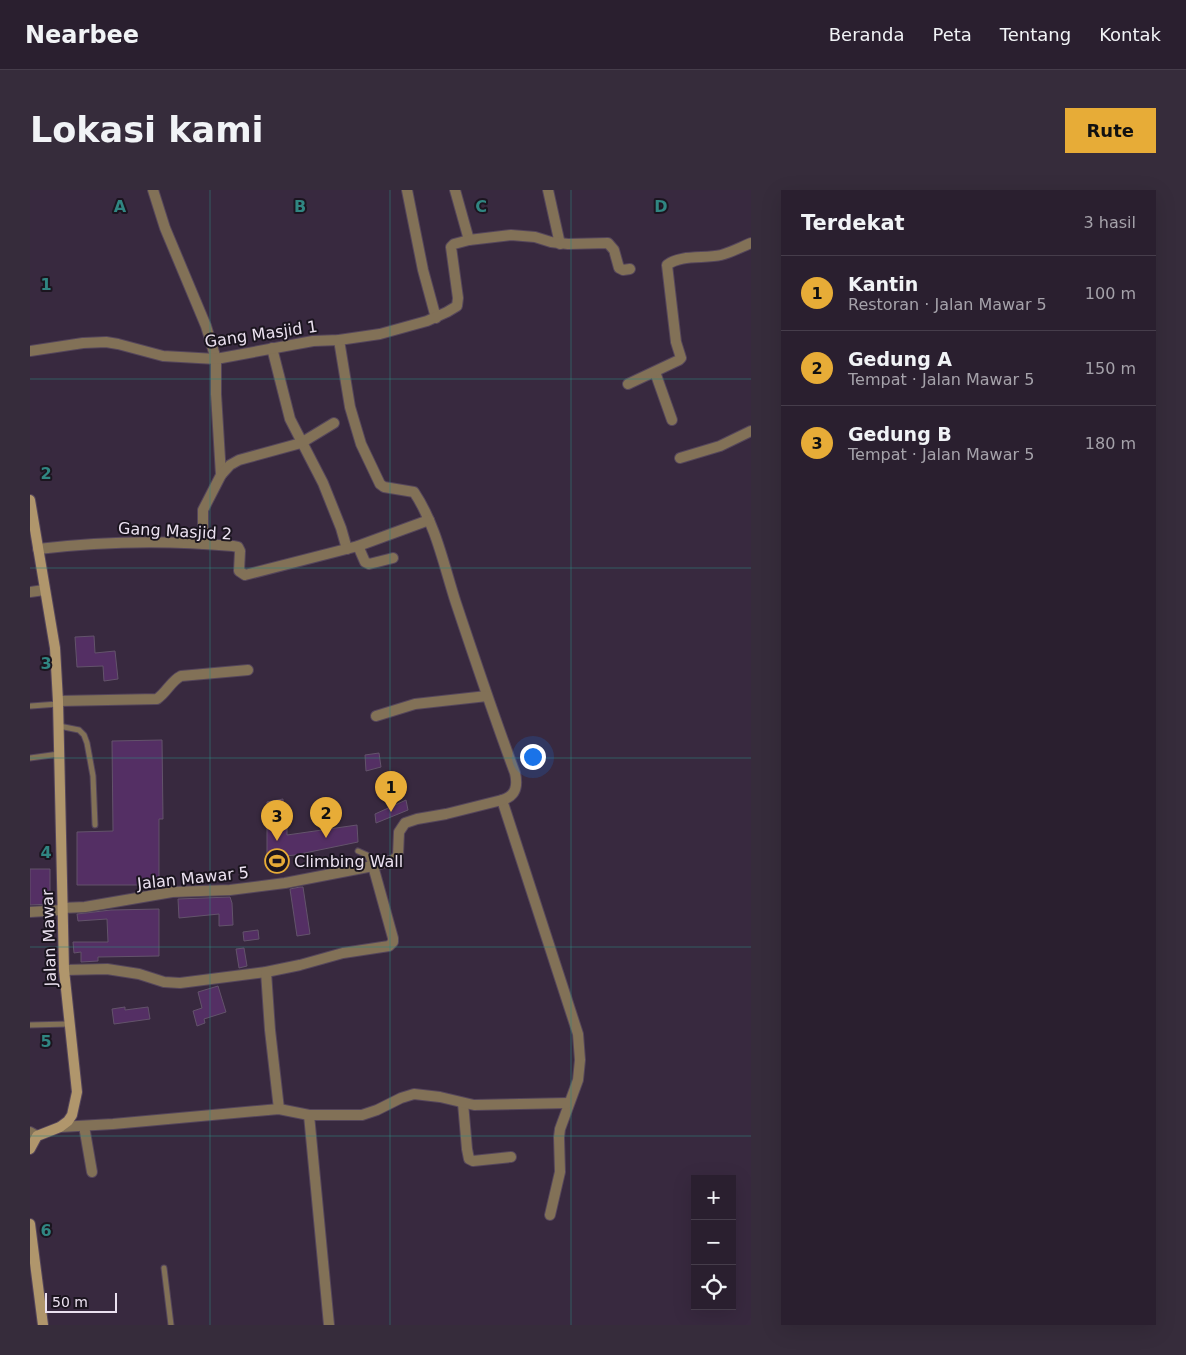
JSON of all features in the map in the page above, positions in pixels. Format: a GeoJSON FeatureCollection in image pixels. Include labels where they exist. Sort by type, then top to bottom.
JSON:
{"type":"FeatureCollection","features":[{"type":"Feature","properties":{"kind":"street"},"geometry":{"type":"LineString","coordinates":[[153,190],[165,228],[206,326],[216,359],[216,394],[221,475]]}},
{"type":"Feature","properties":{"kind":"street"},"geometry":{"type":"LineString","coordinates":[[407,190],[423,270],[436,318]]}},
{"type":"Feature","properties":{"kind":"street"},"geometry":{"type":"LineString","coordinates":[[456,190],[470,240],[511,235],[560,244],[610,244],[614,250],[619,268],[623,270],[630,269]]}},
{"type":"Feature","properties":{"kind":"street"},"geometry":{"type":"LineString","coordinates":[[548,190],[560,244]]}},
{"type":"Feature","properties":{"kind":"street","name":"Gang Masjid 1"},"geometry":{"type":"LineString","coordinates":[[30,351],[106,342],[163,356],[216,359],[313,341],[339,340],[380,334],[436,318],[452,310],[458,304],[451,248],[454,244],[470,240]]}},
{"type":"Feature","properties":{"kind":"street"},"geometry":{"type":"LineString","coordinates":[[628,384],[682,358],[676,342],[667,265],[671,262],[690,258],[720,255],[751,243]]}},
{"type":"Feature","properties":{"kind":"street"},"geometry":{"type":"LineString","coordinates":[[339,340],[350,407],[361,444],[380,484],[384,487],[414,492],[429,520],[439,547],[517,782],[515,791],[510,798],[502,800],[578,1034],[580,1060],[578,1080],[559,1137],[560,1172],[550,1215]]}},
{"type":"Feature","properties":{"kind":"street"},"geometry":{"type":"LineString","coordinates":[[272,348],[290,419],[323,483],[341,528],[347,549]]}},
{"type":"Feature","properties":{"kind":"street"},"geometry":{"type":"LineString","coordinates":[[655,372],[672,420]]}},
{"type":"Feature","properties":{"kind":"street"},"geometry":{"type":"LineString","coordinates":[[203,544],[203,510],[221,475],[230,465],[239,460],[301,443],[334,424]]}},
{"type":"Feature","properties":{"kind":"street"},"geometry":{"type":"LineString","coordinates":[[680,458],[720,446],[751,431]]}},
{"type":"Feature","properties":{"kind":"street","name":"Jalan Mawar"},"geometry":{"type":"LineString","coordinates":[[30,500],[55,648],[60,754],[64,970],[77,1092],[72,1115],[60,1127]]}},
{"type":"Feature","properties":{"kind":"street","name":"Gang Masjid 2"},"geometry":{"type":"LineString","coordinates":[[38,549],[111,542],[203,544],[238,547],[240,551],[240,571],[245,574],[358,546],[429,520]]}},
{"type":"Feature","properties":{"kind":"street"},"geometry":{"type":"LineString","coordinates":[[358,546],[365,562],[368,564],[394,558]]}},
{"type":"Feature","properties":{"kind":"street"},"geometry":{"type":"LineString","coordinates":[[30,592],[44,590]]}},
{"type":"Feature","properties":{"kind":"street"},"geometry":{"type":"LineString","coordinates":[[58,703],[157,698],[181,676],[248,670]]}},
{"type":"Feature","properties":{"kind":"street"},"geometry":{"type":"LineString","coordinates":[[376,716],[414,704],[488,696]]}},
{"type":"Feature","properties":{"kind":"street","name":"Jalan Mawar 5"},"geometry":{"type":"LineString","coordinates":[[30,912],[85,907],[165,893],[230,890],[285,883],[311,873],[373,866],[398,856],[399,832],[405,823],[502,800]]}},
{"type":"Feature","properties":{"kind":"street"},"geometry":{"type":"LineString","coordinates":[[64,970],[107,969],[139,974],[164,982],[180,983],[266,972],[343,953],[380,948],[392,944],[393,938],[373,866]]}},
{"type":"Feature","properties":{"kind":"street"},"geometry":{"type":"LineString","coordinates":[[266,972],[279,1109]]}},
{"type":"Feature","properties":{"kind":"street"},"geometry":{"type":"LineString","coordinates":[[30,1149],[33,1134],[60,1127],[279,1109],[309,1115],[362,1115],[414,1094],[451,1099],[463,1103],[492,1105],[569,1103]]}},
{"type":"Feature","properties":{"kind":"street"},"geometry":{"type":"LineString","coordinates":[[463,1103],[469,1159],[473,1161],[511,1157]]}},
{"type":"Feature","properties":{"kind":"street"},"geometry":{"type":"LineString","coordinates":[[309,1115],[329,1325]]}},
{"type":"Feature","properties":{"kind":"street"},"geometry":{"type":"LineString","coordinates":[[84,1126],[92,1172]]}},
{"type":"Feature","properties":{"kind":"street"},"geometry":{"type":"LineString","coordinates":[[30,1224],[34,1287],[43,1325]]}},
{"type":"Feature","properties":{"kind":"lane"},"geometry":{"type":"LineString","coordinates":[[31,706],[58,703]]}},
{"type":"Feature","properties":{"kind":"lane"},"geometry":{"type":"LineString","coordinates":[[58,726],[79,730],[84,734],[93,776],[95,825]]}},
{"type":"Feature","properties":{"kind":"lane"},"geometry":{"type":"LineString","coordinates":[[30,758],[60,754]]}},
{"type":"Feature","properties":{"kind":"lane"},"geometry":{"type":"LineString","coordinates":[[358,851],[367,855],[373,866]]}},
{"type":"Feature","properties":{"kind":"lane"},"geometry":{"type":"LineString","coordinates":[[30,1026],[70,1024]]}},
{"type":"Feature","properties":{"kind":"lane"},"geometry":{"type":"LineString","coordinates":[[164,1268],[171,1325]]}},
{"type":"Feature","properties":{"kind":"building"},"geometry":{"type":"Polygon","coordinates":[[[94,636],[95,653],[115,651],[118,679],[104,681],[103,666],[77,667],[75,637],[94,636]]]}},
{"type":"Feature","properties":{"kind":"building"},"geometry":{"type":"Polygon","coordinates":[[[162,740],[163,819],[159,819],[159,885],[77,885],[77,832],[113,831],[112,741],[162,740]]]}},
{"type":"Feature","properties":{"kind":"building"},"geometry":{"type":"Polygon","coordinates":[[[379,753],[381,767],[366,771],[365,755],[379,753]]]}},
{"type":"Feature","properties":{"kind":"building"},"geometry":{"type":"Polygon","coordinates":[[[283,799],[283,825],[287,825],[287,835],[357,825],[358,842],[295,855],[267,858],[267,802],[283,799]]]}},
{"type":"Feature","properties":{"kind":"building"},"geometry":{"type":"Polygon","coordinates":[[[406,800],[408,810],[376,823],[375,814],[406,800]]]}},
{"type":"Feature","properties":{"kind":"building"},"geometry":{"type":"Polygon","coordinates":[[[30,869],[50,869],[50,904],[30,905],[30,869]]]}},
{"type":"Feature","properties":{"kind":"building"},"geometry":{"type":"Polygon","coordinates":[[[303,887],[310,934],[297,936],[290,889],[303,887]]]}},
{"type":"Feature","properties":{"kind":"building"},"geometry":{"type":"Polygon","coordinates":[[[230,897],[233,925],[219,926],[219,914],[179,918],[178,899],[230,897]]]}},
{"type":"Feature","properties":{"kind":"building"},"geometry":{"type":"Polygon","coordinates":[[[159,909],[159,956],[98,957],[98,961],[81,962],[81,952],[74,953],[73,942],[108,942],[107,919],[78,921],[77,914],[111,910],[159,909]]]}},
{"type":"Feature","properties":{"kind":"building"},"geometry":{"type":"Polygon","coordinates":[[[258,930],[259,939],[244,941],[243,932],[258,930]]]}},
{"type":"Feature","properties":{"kind":"building"},"geometry":{"type":"Polygon","coordinates":[[[244,948],[247,966],[239,968],[236,949],[244,948]]]}},
{"type":"Feature","properties":{"kind":"building"},"geometry":{"type":"Polygon","coordinates":[[[218,986],[226,1012],[204,1019],[205,1023],[197,1026],[193,1011],[202,1008],[198,992],[218,986]]]}},
{"type":"Feature","properties":{"kind":"building"},"geometry":{"type":"Polygon","coordinates":[[[125,1007],[125,1010],[148,1007],[150,1019],[114,1024],[112,1009],[125,1007]]]}},
{"type":"Feature","properties":{"kind":"place","name":"Kantin"},"geometry":{"type":"Point","coordinates":[391,812]}},
{"type":"Feature","properties":{"kind":"place","name":"Gedung A"},"geometry":{"type":"Point","coordinates":[326,838]}},
{"type":"Feature","properties":{"kind":"place","name":"Gedung B"},"geometry":{"type":"Point","coordinates":[277,841]}},
{"type":"Feature","properties":{"kind":"place","name":"Climbing Wall"},"geometry":{"type":"Point","coordinates":[277,861]}}]}
